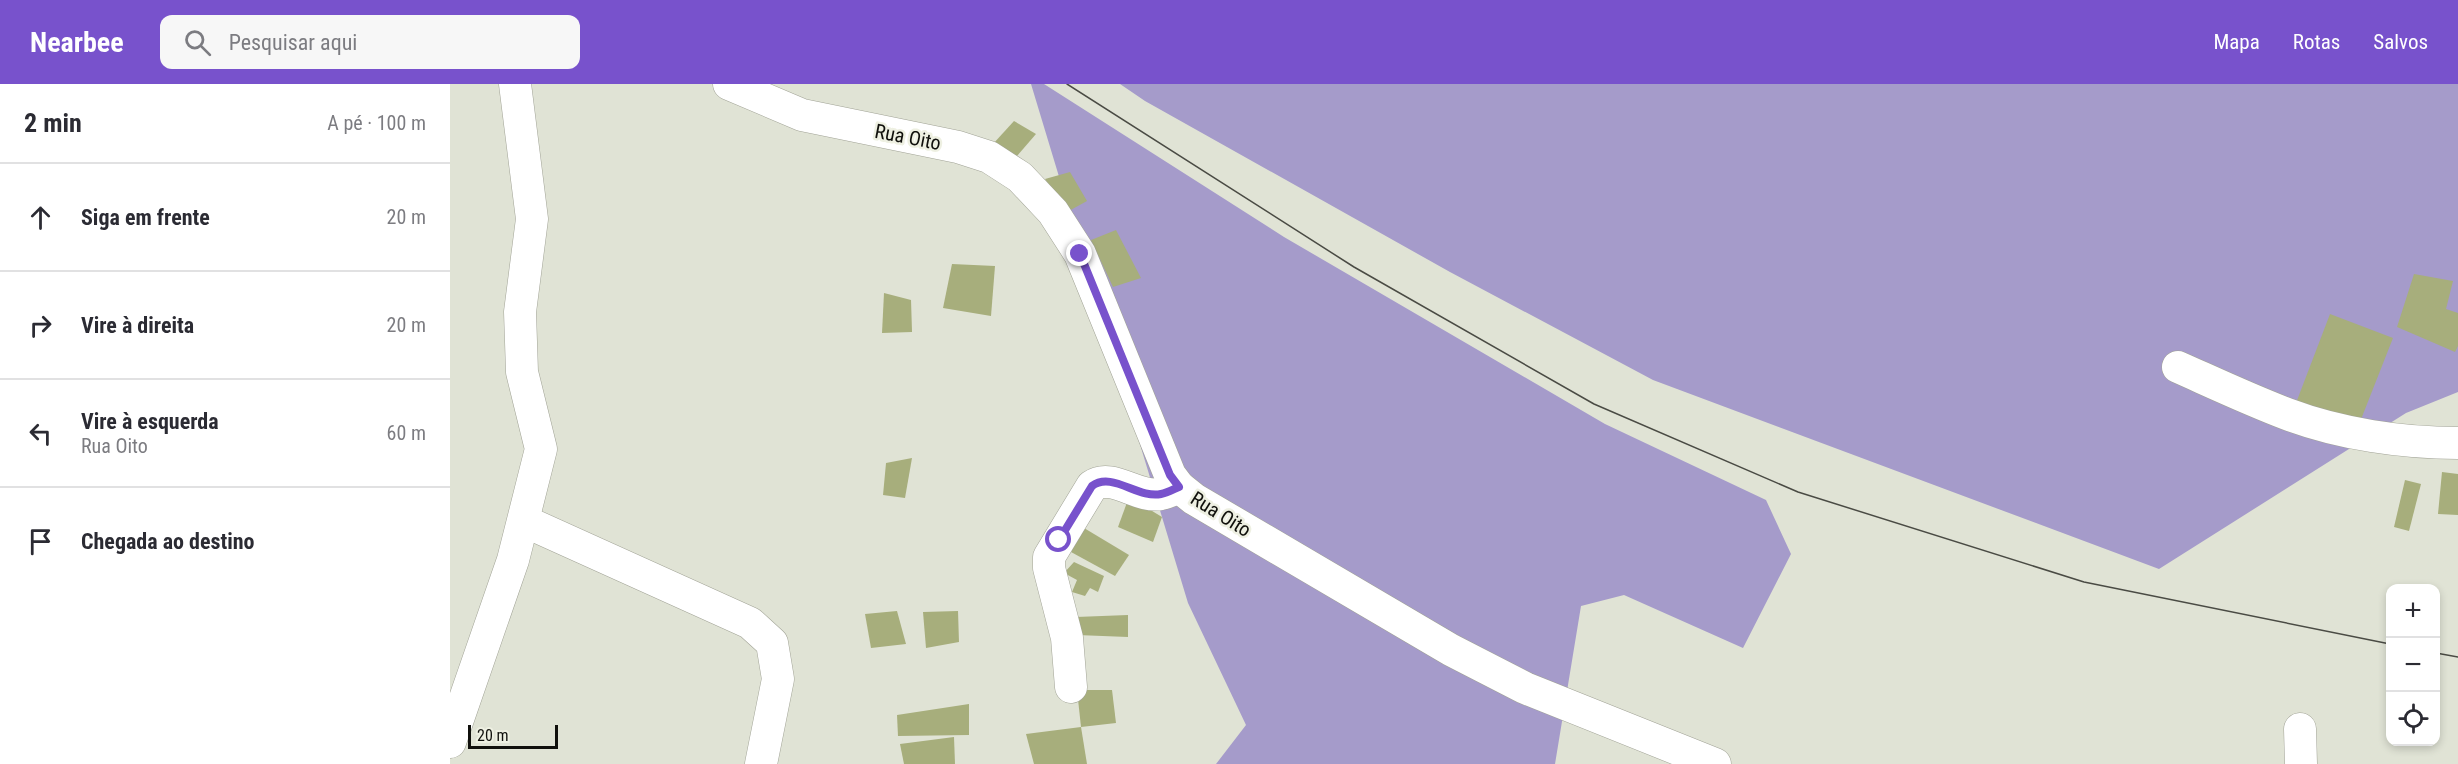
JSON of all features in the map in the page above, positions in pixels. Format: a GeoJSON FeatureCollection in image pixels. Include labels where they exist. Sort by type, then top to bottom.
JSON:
{"type":"FeatureCollection","features":[{"type":"Feature","properties":{"kind":"street"},"geometry":{"type":"LineString","coordinates":[[450,742],[513,560],[541,448],[522,372],[520,312],[532,219],[515,84]]}},
{"type":"Feature","properties":{"kind":"street","name":"Rua Oito"},"geometry":{"type":"LineString","coordinates":[[729,84],[802,115],[958,147],[989,157],[1020,177],[1053,212],[1080,254],[1170,475],[1179,487],[1194,499],[1451,650],[1656,753],[1715,764]]}},
{"type":"Feature","properties":{"kind":"street"},"geometry":{"type":"LineString","coordinates":[[2178,367],[2289,415],[2345,431],[2429,443],[2458,443]]}},
{"type":"Feature","properties":{"kind":"street"},"geometry":{"type":"LineString","coordinates":[[1071,687],[1067,638],[1049,568],[1049,556],[1092,486],[1097,482],[1104,480],[1136,491],[1160,495],[1179,487]]}},
{"type":"Feature","properties":{"kind":"street"},"geometry":{"type":"LineString","coordinates":[[524,521],[750,623],[772,643],[778,679],[761,764]]}},
{"type":"Feature","properties":{"kind":"street"},"geometry":{"type":"LineString","coordinates":[[2300,729],[2301,764]]}},
{"type":"Feature","properties":{"kind":"shaded area"},"geometry":{"type":"Polygon","coordinates":[[[1031,84],[1044,84],[1284,237],[1605,424],[1766,500],[1791,554],[1743,648],[1624,595],[1581,606],[1555,764],[1216,764],[1246,725],[1188,603],[1031,84]]]}},
{"type":"Feature","properties":{"kind":"shaded area"},"geometry":{"type":"Polygon","coordinates":[[[1120,84],[2458,84],[2458,392],[2406,413],[2159,569],[1653,380],[1450,272],[1145,101],[1120,84]]]}},
{"type":"Feature","properties":{"kind":"building"},"geometry":{"type":"Polygon","coordinates":[[[1014,121],[1036,134],[1017,156],[993,144],[1014,121]]]}},
{"type":"Feature","properties":{"kind":"building"},"geometry":{"type":"Polygon","coordinates":[[[1070,172],[1087,201],[1067,212],[1045,179],[1070,172]]]}},
{"type":"Feature","properties":{"kind":"building"},"geometry":{"type":"Polygon","coordinates":[[[1116,230],[1141,278],[1113,287],[1091,240],[1116,230]]]}},
{"type":"Feature","properties":{"kind":"building"},"geometry":{"type":"Polygon","coordinates":[[[952,264],[995,266],[991,316],[943,308],[952,264]]]}},
{"type":"Feature","properties":{"kind":"building"},"geometry":{"type":"Polygon","coordinates":[[[2414,274],[2453,281],[2446,309],[2458,313],[2458,346],[2455,352],[2397,327],[2414,274]]]}},
{"type":"Feature","properties":{"kind":"building"},"geometry":{"type":"Polygon","coordinates":[[[884,293],[911,300],[912,332],[882,333],[884,293]]]}},
{"type":"Feature","properties":{"kind":"building"},"geometry":{"type":"Polygon","coordinates":[[[2330,314],[2393,338],[2358,427],[2296,403],[2330,314]]]}},
{"type":"Feature","properties":{"kind":"building"},"geometry":{"type":"Polygon","coordinates":[[[912,458],[905,498],[883,495],[886,463],[912,458]]]}},
{"type":"Feature","properties":{"kind":"building"},"geometry":{"type":"Polygon","coordinates":[[[2442,472],[2458,474],[2458,515],[2438,514],[2442,472]]]}},
{"type":"Feature","properties":{"kind":"building"},"geometry":{"type":"Polygon","coordinates":[[[2405,480],[2421,484],[2409,531],[2394,527],[2405,480]]]}},
{"type":"Feature","properties":{"kind":"building"},"geometry":{"type":"Polygon","coordinates":[[[1129,497],[1162,517],[1153,542],[1118,527],[1129,497]]]}},
{"type":"Feature","properties":{"kind":"building"},"geometry":{"type":"Polygon","coordinates":[[[1084,528],[1129,555],[1115,576],[1071,552],[1084,528]]]}},
{"type":"Feature","properties":{"kind":"building"},"geometry":{"type":"Polygon","coordinates":[[[1074,562],[1104,576],[1098,592],[1090,588],[1085,596],[1072,592],[1077,580],[1064,573],[1074,562]]]}},
{"type":"Feature","properties":{"kind":"building"},"geometry":{"type":"Polygon","coordinates":[[[897,611],[906,644],[871,648],[865,614],[897,611]]]}},
{"type":"Feature","properties":{"kind":"building"},"geometry":{"type":"Polygon","coordinates":[[[958,611],[959,642],[926,648],[923,612],[958,611]]]}},
{"type":"Feature","properties":{"kind":"building"},"geometry":{"type":"Polygon","coordinates":[[[1128,615],[1128,637],[1077,635],[1076,617],[1128,615]]]}},
{"type":"Feature","properties":{"kind":"building"},"geometry":{"type":"Polygon","coordinates":[[[1077,690],[1112,690],[1116,723],[1081,727],[1077,690]]]}},
{"type":"Feature","properties":{"kind":"building"},"geometry":{"type":"Polygon","coordinates":[[[969,704],[969,735],[898,736],[897,715],[969,704]]]}},
{"type":"Feature","properties":{"kind":"building"},"geometry":{"type":"Polygon","coordinates":[[[1081,727],[1087,764],[1034,764],[1026,734],[1081,727]]]}},
{"type":"Feature","properties":{"kind":"building"},"geometry":{"type":"Polygon","coordinates":[[[954,737],[955,764],[904,764],[900,744],[954,737]]]}},
{"type":"Feature","properties":{"kind":"tram line"},"geometry":{"type":"LineString","coordinates":[[1067,84],[1354,267],[1594,404],[1798,492],[2084,582],[2386,643]]}},
{"type":"Feature","properties":{"kind":"tram line"},"geometry":{"type":"LineString","coordinates":[[2440,654],[2458,657]]}},
{"type":"Feature","properties":{"kind":"route"},"geometry":{"type":"LineString","coordinates":[[1059,540],[1092,486],[1097,482],[1104,480],[1136,491],[1160,495],[1179,487],[1170,475],[1080,254]]}}]}
